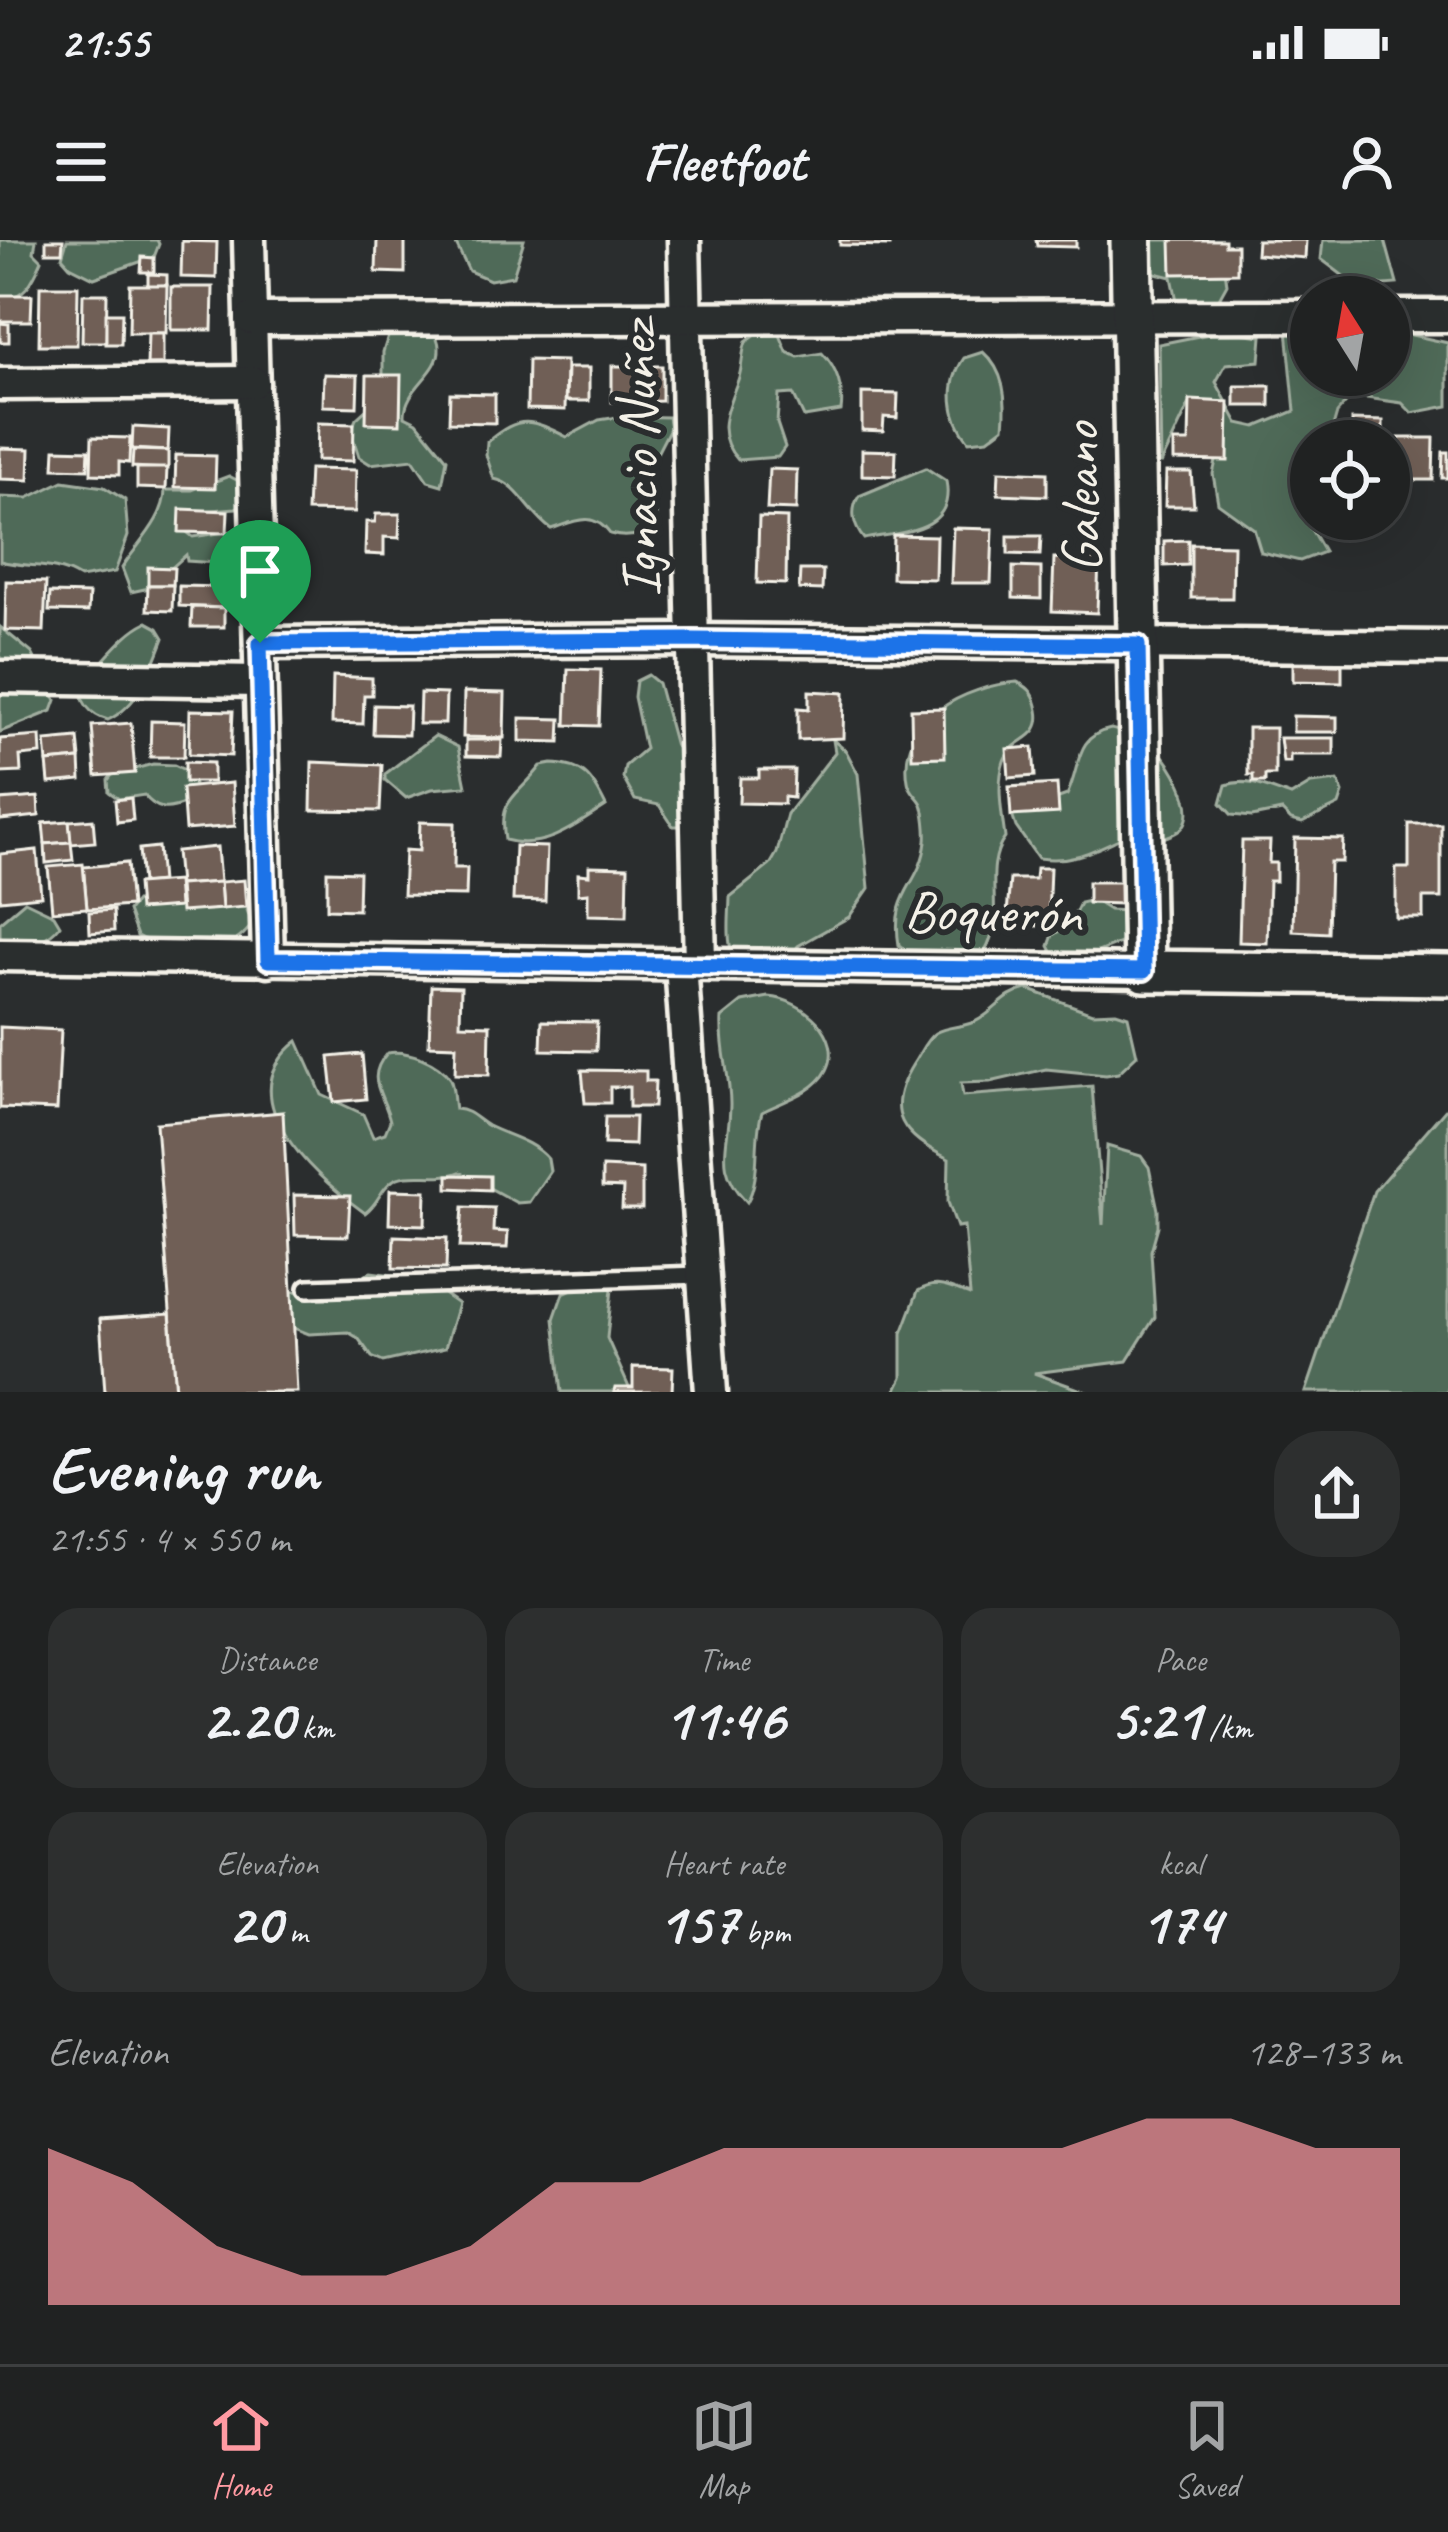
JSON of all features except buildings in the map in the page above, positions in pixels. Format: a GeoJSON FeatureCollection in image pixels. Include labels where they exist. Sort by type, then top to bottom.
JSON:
{"type":"FeatureCollection","features":[{"type":"Feature","properties":{"kind":"street"},"geometry":{"type":"LineString","coordinates":[[249,240],[268,960]]}},
{"type":"Feature","properties":{"kind":"street","name":"Ignacio Nuñez"},"geometry":{"type":"LineString","coordinates":[[683,240],[692,640],[690,964],[701,1275],[711,1392]]}},
{"type":"Feature","properties":{"kind":"street","name":"Galeano"},"geometry":{"type":"LineString","coordinates":[[1131,240],[1144,971]]}},
{"type":"Feature","properties":{"kind":"street"},"geometry":{"type":"LineString","coordinates":[[251,319],[1290,316]]}},
{"type":"Feature","properties":{"kind":"street"},"geometry":{"type":"LineString","coordinates":[[1410,316],[1448,316]]}},
{"type":"Feature","properties":{"kind":"street"},"geometry":{"type":"LineString","coordinates":[[0,384],[253,382]]}},
{"type":"Feature","properties":{"kind":"street"},"geometry":{"type":"LineString","coordinates":[[260,643],[692,640],[1448,647]]}},
{"type":"Feature","properties":{"kind":"street"},"geometry":{"type":"LineString","coordinates":[[0,677],[260,681]]}},
{"type":"Feature","properties":{"kind":"street","name":"Boquerón"},"geometry":{"type":"LineString","coordinates":[[0,956],[1448,975]]}},
{"type":"Feature","properties":{"kind":"lane"},"geometry":{"type":"LineString","coordinates":[[308,1288],[701,1275]]}},
{"type":"Feature","properties":{"kind":"green space"},"geometry":{"type":"Polygon","coordinates":[[[0,240],[36,240],[34,252],[42,260],[32,281],[16,296],[0,296],[0,240]]]}},
{"type":"Feature","properties":{"kind":"green space"},"geometry":{"type":"Polygon","coordinates":[[[67,240],[157,240],[159,244],[154,257],[94,278],[62,257],[67,240]]]}},
{"type":"Feature","properties":{"kind":"green space"},"geometry":{"type":"Polygon","coordinates":[[[454,240],[524,240],[513,276],[490,280],[469,271],[454,240]]]}},
{"type":"Feature","properties":{"kind":"green space"},"geometry":{"type":"Polygon","coordinates":[[[1145,240],[1221,240],[1227,284],[1207,320],[1181,320],[1172,277],[1139,269],[1145,240]]]}},
{"type":"Feature","properties":{"kind":"green space"},"geometry":{"type":"Polygon","coordinates":[[[1323,240],[1385,240],[1395,276],[1343,276],[1321,259],[1323,240]]]}},
{"type":"Feature","properties":{"kind":"green space"},"geometry":{"type":"Polygon","coordinates":[[[428,319],[438,340],[438,356],[410,397],[405,416],[417,422],[447,459],[442,485],[428,481],[413,459],[370,464],[359,457],[351,431],[356,419],[383,394],[383,352],[391,327],[428,319]]]}},
{"type":"Feature","properties":{"kind":"green space"},"geometry":{"type":"Polygon","coordinates":[[[766,328],[778,330],[787,352],[798,357],[822,353],[838,380],[841,411],[804,417],[793,394],[779,395],[777,423],[785,447],[778,457],[738,460],[726,440],[727,411],[746,342],[766,328]]]}},
{"type":"Feature","properties":{"kind":"green space"},"geometry":{"type":"Polygon","coordinates":[[[1224,331],[1262,336],[1260,361],[1226,364],[1216,382],[1238,423],[1256,427],[1295,411],[1294,396],[1352,396],[1335,420],[1290,420],[1290,540],[1317,540],[1324,552],[1300,561],[1261,552],[1254,529],[1218,503],[1213,474],[1222,435],[1189,405],[1161,464],[1159,344],[1224,331]]]}},
{"type":"Feature","properties":{"kind":"green space"},"geometry":{"type":"Polygon","coordinates":[[[1410,335],[1448,343],[1448,406],[1412,413],[1402,403],[1352,396],[1410,396],[1410,335]]]}},
{"type":"Feature","properties":{"kind":"green space"},"geometry":{"type":"Polygon","coordinates":[[[983,352],[1003,386],[1004,427],[988,439],[969,441],[957,422],[952,389],[964,358],[983,352]]]}},
{"type":"Feature","properties":{"kind":"green space"},"geometry":{"type":"Polygon","coordinates":[[[668,417],[670,428],[650,476],[658,524],[647,531],[610,534],[590,520],[551,529],[517,493],[494,479],[487,442],[508,427],[535,423],[567,437],[599,420],[668,417]]]}},
{"type":"Feature","properties":{"kind":"green space"},"geometry":{"type":"Polygon","coordinates":[[[926,468],[946,481],[943,511],[909,531],[864,539],[854,518],[859,496],[926,468]]]}},
{"type":"Feature","properties":{"kind":"green space"},"geometry":{"type":"Polygon","coordinates":[[[229,476],[246,485],[247,500],[236,508],[189,512],[184,530],[193,537],[246,529],[243,566],[233,575],[216,563],[187,561],[186,555],[149,588],[131,592],[122,568],[155,521],[165,490],[192,490],[229,476]]]}},
{"type":"Feature","properties":{"kind":"green space"},"geometry":{"type":"Polygon","coordinates":[[[63,481],[104,487],[125,500],[128,536],[115,572],[80,578],[51,567],[0,561],[0,497],[28,498],[63,481]]]}},
{"type":"Feature","properties":{"kind":"green space"},"geometry":{"type":"Polygon","coordinates":[[[147,622],[164,638],[149,674],[129,705],[108,720],[102,718],[84,702],[80,683],[147,622]]]}},
{"type":"Feature","properties":{"kind":"green space"},"geometry":{"type":"Polygon","coordinates":[[[0,627],[32,653],[56,700],[52,711],[0,732],[0,627]]]}},
{"type":"Feature","properties":{"kind":"green space"},"geometry":{"type":"Polygon","coordinates":[[[648,675],[658,683],[675,746],[685,752],[686,826],[673,826],[659,805],[635,800],[623,778],[625,766],[645,749],[634,697],[636,681],[648,675]]]}},
{"type":"Feature","properties":{"kind":"green space"},"geometry":{"type":"Polygon","coordinates":[[[1017,682],[1034,696],[1039,720],[1004,761],[1000,799],[1005,838],[994,866],[993,930],[988,945],[979,960],[919,961],[899,945],[897,927],[902,900],[926,841],[922,804],[908,781],[907,759],[913,740],[924,723],[958,698],[1017,682]]]}},
{"type":"Feature","properties":{"kind":"green space"},"geometry":{"type":"Polygon","coordinates":[[[1111,729],[1146,741],[1169,764],[1188,808],[1183,827],[1137,844],[1123,837],[1072,857],[1038,858],[1012,815],[1067,795],[1090,738],[1111,729]]]}},
{"type":"Feature","properties":{"kind":"green space"},"geometry":{"type":"Polygon","coordinates":[[[435,736],[458,747],[466,786],[432,789],[406,798],[385,780],[385,774],[435,736]]]}},
{"type":"Feature","properties":{"kind":"green space"},"geometry":{"type":"Polygon","coordinates":[[[833,740],[846,751],[858,774],[869,888],[849,917],[798,946],[776,976],[750,980],[732,951],[730,897],[770,865],[787,814],[835,752],[833,740]]]}},
{"type":"Feature","properties":{"kind":"green space"},"geometry":{"type":"Polygon","coordinates":[[[153,764],[174,765],[191,773],[194,785],[186,803],[163,808],[144,795],[119,799],[109,792],[112,775],[153,764]]]}},
{"type":"Feature","properties":{"kind":"green space"},"geometry":{"type":"Polygon","coordinates":[[[541,766],[573,767],[586,775],[606,806],[546,839],[505,840],[504,815],[511,799],[541,766]]]}},
{"type":"Feature","properties":{"kind":"green space"},"geometry":{"type":"Polygon","coordinates":[[[1338,781],[1343,793],[1339,805],[1302,823],[1282,811],[1232,815],[1221,803],[1226,785],[1234,783],[1259,785],[1291,796],[1311,784],[1338,781]]]}},
{"type":"Feature","properties":{"kind":"green space"},"geometry":{"type":"Polygon","coordinates":[[[1093,900],[1109,910],[1127,911],[1135,937],[1076,961],[1055,957],[1049,946],[1053,935],[1070,924],[1080,903],[1093,900]]]}},
{"type":"Feature","properties":{"kind":"green space"},"geometry":{"type":"Polygon","coordinates":[[[25,901],[54,915],[60,925],[41,940],[0,946],[0,922],[25,901]]]}},
{"type":"Feature","properties":{"kind":"green space"},"geometry":{"type":"Polygon","coordinates":[[[136,901],[246,907],[252,924],[242,936],[216,947],[143,939],[137,936],[128,911],[136,901]]]}},
{"type":"Feature","properties":{"kind":"green space"},"geometry":{"type":"Polygon","coordinates":[[[1027,989],[1092,1013],[1128,1016],[1137,1055],[1118,1073],[1046,1069],[990,1082],[961,1083],[963,1096],[1092,1086],[1103,1225],[1107,1146],[1141,1156],[1149,1167],[1158,1210],[1151,1251],[1155,1317],[1127,1361],[1034,1373],[1087,1392],[895,1392],[902,1378],[902,1333],[918,1291],[938,1285],[970,1295],[964,1226],[957,1227],[948,1202],[949,1159],[920,1141],[902,1122],[899,1097],[904,1081],[935,1033],[975,1022],[1027,989]]]}},
{"type":"Feature","properties":{"kind":"green space"},"geometry":{"type":"Polygon","coordinates":[[[769,997],[807,1012],[825,1032],[831,1057],[815,1085],[762,1112],[747,1202],[726,1166],[730,1104],[722,1018],[742,1002],[769,997]]]}},
{"type":"Feature","properties":{"kind":"green space"},"geometry":{"type":"Polygon","coordinates":[[[298,1041],[322,1095],[363,1114],[373,1137],[385,1133],[390,1121],[377,1071],[387,1053],[403,1053],[445,1073],[455,1109],[535,1147],[548,1159],[550,1171],[529,1202],[517,1203],[460,1172],[405,1176],[387,1185],[365,1213],[303,1158],[274,1111],[270,1087],[278,1063],[298,1041]]]}},
{"type":"Feature","properties":{"kind":"green space"},"geometry":{"type":"Polygon","coordinates":[[[1448,1106],[1448,1392],[1306,1392],[1374,1191],[1448,1106]]]}},
{"type":"Feature","properties":{"kind":"green space"},"geometry":{"type":"Polygon","coordinates":[[[371,1272],[422,1279],[458,1304],[445,1348],[383,1362],[348,1332],[309,1334],[286,1325],[281,1296],[293,1291],[320,1293],[371,1272]]]}},
{"type":"Feature","properties":{"kind":"green space"},"geometry":{"type":"Polygon","coordinates":[[[586,1283],[612,1289],[607,1338],[631,1392],[562,1392],[554,1319],[563,1293],[586,1283]]]}},
{"type":"Feature","properties":{"kind":"route"},"geometry":{"type":"LineString","coordinates":[[692,640],[1138,645],[1144,971],[268,960],[260,643],[692,640]]}}]}
